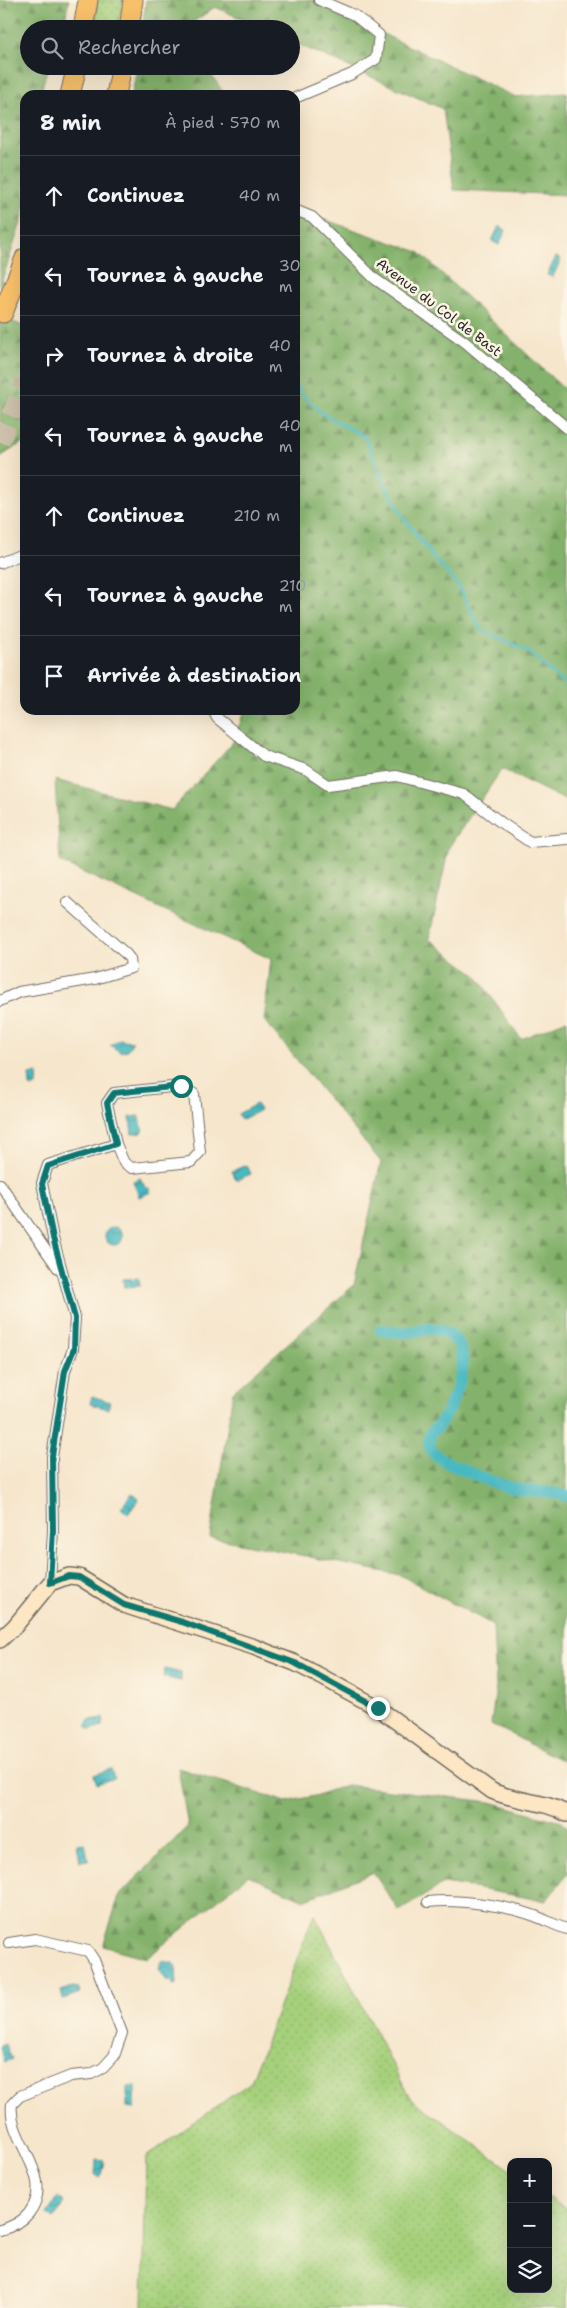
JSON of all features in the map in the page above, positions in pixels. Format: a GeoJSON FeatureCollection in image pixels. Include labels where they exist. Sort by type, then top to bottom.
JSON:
{"type":"FeatureCollection","features":[{"type":"Feature","properties":{"kind":"highway"},"geometry":{"type":"LineString","coordinates":[[85,20],[88,0]]}},
{"type":"Feature","properties":{"kind":"highway"},"geometry":{"type":"LineString","coordinates":[[130,20],[133,0]]}},
{"type":"Feature","properties":{"kind":"highway"},"geometry":{"type":"LineString","coordinates":[[71,90],[74,75]]}},
{"type":"Feature","properties":{"kind":"highway"},"geometry":{"type":"LineString","coordinates":[[117,90],[120,75]]}},
{"type":"Feature","properties":{"kind":"highway"},"geometry":{"type":"LineString","coordinates":[[3,313],[20,270]]}},
{"type":"Feature","properties":{"kind":"street"},"geometry":{"type":"LineString","coordinates":[[300,96],[352,74],[376,59],[379,35],[354,15],[319,0]]}},
{"type":"Feature","properties":{"kind":"street","name":"Avenue du Col de Bast"},"geometry":{"type":"LineString","coordinates":[[300,212],[312,217],[375,279],[465,342],[519,385],[567,428]]}},
{"type":"Feature","properties":{"kind":"street"},"geometry":{"type":"LineString","coordinates":[[0,563],[20,555]]}},
{"type":"Feature","properties":{"kind":"street"},"geometry":{"type":"LineString","coordinates":[[216,715],[264,756],[306,770],[328,785],[397,776],[464,794],[530,842],[567,840]]}},
{"type":"Feature","properties":{"kind":"street"},"geometry":{"type":"LineString","coordinates":[[0,1001],[19,992],[48,989],[95,979],[131,968],[130,959],[126,954],[67,902]]}},
{"type":"Feature","properties":{"kind":"street"},"geometry":{"type":"LineString","coordinates":[[181,1086],[194,1094],[200,1152],[191,1162],[132,1168],[124,1163],[116,1144],[107,1103],[114,1093],[181,1086]]}},
{"type":"Feature","properties":{"kind":"street"},"geometry":{"type":"LineString","coordinates":[[50,1583],[53,1530],[52,1456],[65,1371],[74,1349],[75,1318],[53,1238],[42,1184],[48,1166],[116,1144]]}},
{"type":"Feature","properties":{"kind":"street"},"geometry":{"type":"LineString","coordinates":[[0,1184],[64,1276]]}},
{"type":"Feature","properties":{"kind":"street"},"geometry":{"type":"LineString","coordinates":[[0,1640],[15,1626],[50,1583],[69,1576],[79,1577],[124,1605],[182,1622],[295,1663],[378,1708],[492,1791],[503,1797],[548,1804],[567,1814]]}},
{"type":"Feature","properties":{"kind":"street"},"geometry":{"type":"LineString","coordinates":[[428,1902],[439,1900],[503,1908],[534,1916],[567,1929]]}},
{"type":"Feature","properties":{"kind":"street"},"geometry":{"type":"LineString","coordinates":[[0,2230],[15,2225],[27,2215],[36,2202],[38,2193],[34,2169],[17,2132],[12,2104],[20,2096],[71,2076],[91,2074],[103,2068],[118,2048],[122,2034],[94,1960],[88,1951],[35,1939],[9,1943]]}},
{"type":"Feature","properties":{"kind":"green space"},"geometry":{"type":"Polygon","coordinates":[[[0,0],[69,0],[65,20],[20,20],[20,75],[46,75],[41,90],[20,90],[20,225],[0,287],[0,0]]]}},
{"type":"Feature","properties":{"kind":"green space"},"geometry":{"type":"Polygon","coordinates":[[[97,0],[123,0],[119,20],[96,20],[97,0]]]}},
{"type":"Feature","properties":{"kind":"green space"},"geometry":{"type":"Polygon","coordinates":[[[146,0],[312,0],[515,97],[567,93],[567,195],[454,190],[443,109],[300,45],[300,20],[244,20],[215,7],[196,20],[143,20],[146,0]]]}},
{"type":"Feature","properties":{"kind":"green space"},"geometry":{"type":"Polygon","coordinates":[[[135,75],[211,75],[222,90],[133,90],[135,75]]]}},
{"type":"Feature","properties":{"kind":"green space"},"geometry":{"type":"Polygon","coordinates":[[[314,216],[419,252],[567,392],[567,801],[502,769],[449,847],[429,939],[476,975],[521,1039],[567,1020],[567,1763],[491,1724],[496,1687],[493,1625],[400,1575],[210,1537],[233,1392],[354,1285],[381,1162],[264,1020],[271,959],[60,862],[55,780],[172,810],[233,742],[243,715],[300,715],[300,217],[314,216]]]}},
{"type":"Feature","properties":{"kind":"green space"},"geometry":{"type":"Polygon","coordinates":[[[0,316],[20,325],[20,444],[0,457],[0,316]]]}},
{"type":"Feature","properties":{"kind":"green space"},"geometry":{"type":"Polygon","coordinates":[[[178,1768],[286,1802],[314,1796],[347,1785],[490,1802],[562,1822],[567,1827],[567,1874],[546,1901],[445,1883],[399,1911],[373,1872],[304,1900],[248,1875],[147,1958],[103,1946],[119,1896],[188,1826],[178,1768]]]}},
{"type":"Feature","properties":{"kind":"green space"},"geometry":{"type":"Polygon","coordinates":[[[314,1914],[410,2098],[507,2167],[507,2293],[552,2293],[552,2200],[567,2210],[567,2308],[143,2308],[146,2157],[251,2082],[314,1914]]]}},
{"type":"Feature","properties":{"kind":"water"},"geometry":{"type":"Polygon","coordinates":[[[499,226],[506,230],[499,245],[492,241],[499,226]]]}},
{"type":"Feature","properties":{"kind":"water"},"geometry":{"type":"Polygon","coordinates":[[[556,257],[561,259],[553,277],[547,275],[556,257]]]}},
{"type":"Feature","properties":{"kind":"water"},"geometry":{"type":"Polygon","coordinates":[[[120,1039],[133,1042],[127,1050],[120,1052],[110,1045],[120,1039]]]}},
{"type":"Feature","properties":{"kind":"water"},"geometry":{"type":"Polygon","coordinates":[[[38,1073],[37,1085],[32,1088],[29,1075],[38,1073]]]}},
{"type":"Feature","properties":{"kind":"water"},"geometry":{"type":"Polygon","coordinates":[[[256,1104],[260,1110],[241,1120],[238,1114],[256,1104]]]}},
{"type":"Feature","properties":{"kind":"water"},"geometry":{"type":"Polygon","coordinates":[[[139,1116],[143,1130],[141,1133],[132,1134],[130,1117],[139,1116]]]}},
{"type":"Feature","properties":{"kind":"water"},"geometry":{"type":"Polygon","coordinates":[[[247,1165],[251,1174],[236,1180],[232,1171],[247,1165]]]}},
{"type":"Feature","properties":{"kind":"water"},"geometry":{"type":"Polygon","coordinates":[[[140,1178],[145,1187],[150,1189],[151,1192],[139,1197],[133,1181],[140,1178]]]}},
{"type":"Feature","properties":{"kind":"water"},"geometry":{"type":"Polygon","coordinates":[[[114,1227],[120,1230],[123,1236],[120,1242],[114,1245],[108,1242],[105,1236],[108,1230],[114,1227]]]}},
{"type":"Feature","properties":{"kind":"water"},"geometry":{"type":"Polygon","coordinates":[[[139,1278],[140,1286],[124,1287],[123,1279],[139,1278]]]}},
{"type":"Feature","properties":{"kind":"water"},"geometry":{"type":"Polygon","coordinates":[[[92,1396],[110,1402],[108,1409],[90,1404],[92,1396]]]}},
{"type":"Feature","properties":{"kind":"water"},"geometry":{"type":"Polygon","coordinates":[[[132,1493],[139,1499],[128,1514],[121,1508],[132,1493]]]}},
{"type":"Feature","properties":{"kind":"water"},"geometry":{"type":"Polygon","coordinates":[[[165,1669],[181,1673],[181,1681],[163,1677],[165,1669]]]}},
{"type":"Feature","properties":{"kind":"water"},"geometry":{"type":"Polygon","coordinates":[[[103,1718],[102,1726],[89,1730],[86,1725],[89,1720],[103,1718]]]}},
{"type":"Feature","properties":{"kind":"water"},"geometry":{"type":"Polygon","coordinates":[[[111,1769],[114,1778],[97,1784],[94,1775],[111,1769]]]}},
{"type":"Feature","properties":{"kind":"water"},"geometry":{"type":"Polygon","coordinates":[[[85,1843],[88,1860],[80,1861],[77,1844],[85,1843]]]}},
{"type":"Feature","properties":{"kind":"water"},"geometry":{"type":"Polygon","coordinates":[[[162,1961],[173,1963],[176,1968],[177,1984],[173,1985],[173,1981],[167,1981],[159,1969],[162,1961]]]}},
{"type":"Feature","properties":{"kind":"water"},"geometry":{"type":"Polygon","coordinates":[[[73,1987],[78,1988],[80,1993],[63,1999],[61,1991],[73,1987]]]}},
{"type":"Feature","properties":{"kind":"water"},"geometry":{"type":"Polygon","coordinates":[[[5,2043],[12,2059],[4,2062],[0,2045],[5,2043]]]}},
{"type":"Feature","properties":{"kind":"water"},"geometry":{"type":"Polygon","coordinates":[[[135,2086],[135,2108],[127,2107],[127,2087],[135,2086]]]}},
{"type":"Feature","properties":{"kind":"water"},"geometry":{"type":"Polygon","coordinates":[[[96,2160],[104,2161],[99,2178],[95,2175],[96,2160]]]}},
{"type":"Feature","properties":{"kind":"water"},"geometry":{"type":"Polygon","coordinates":[[[57,2197],[64,2202],[54,2219],[47,2214],[57,2197]]]}},
{"type":"Feature","properties":{"kind":"waterway"},"geometry":{"type":"LineString","coordinates":[[300,392],[326,415],[365,437],[384,483],[404,518],[434,558],[458,585],[480,629],[528,651],[567,687]]}},
{"type":"Feature","properties":{"kind":"waterway"},"geometry":{"type":"LineString","coordinates":[[381,1330],[401,1332],[440,1330],[455,1339],[461,1350],[461,1376],[457,1390],[445,1415],[429,1437],[432,1451],[460,1469],[502,1485],[522,1490],[567,1496]]}},
{"type":"Feature","properties":{"kind":"tunnel"},"geometry":{"type":"LineString","coordinates":[[0,442],[20,393]]}},
{"type":"Feature","properties":{"kind":"route"},"geometry":{"type":"LineString","coordinates":[[181,1086],[114,1093],[107,1103],[116,1144],[48,1166],[42,1184],[53,1238],[75,1318],[74,1349],[65,1371],[52,1456],[53,1530],[50,1583],[59,1578],[79,1577],[124,1605],[182,1622],[227,1640],[254,1647],[295,1663],[378,1708]]}}]}
